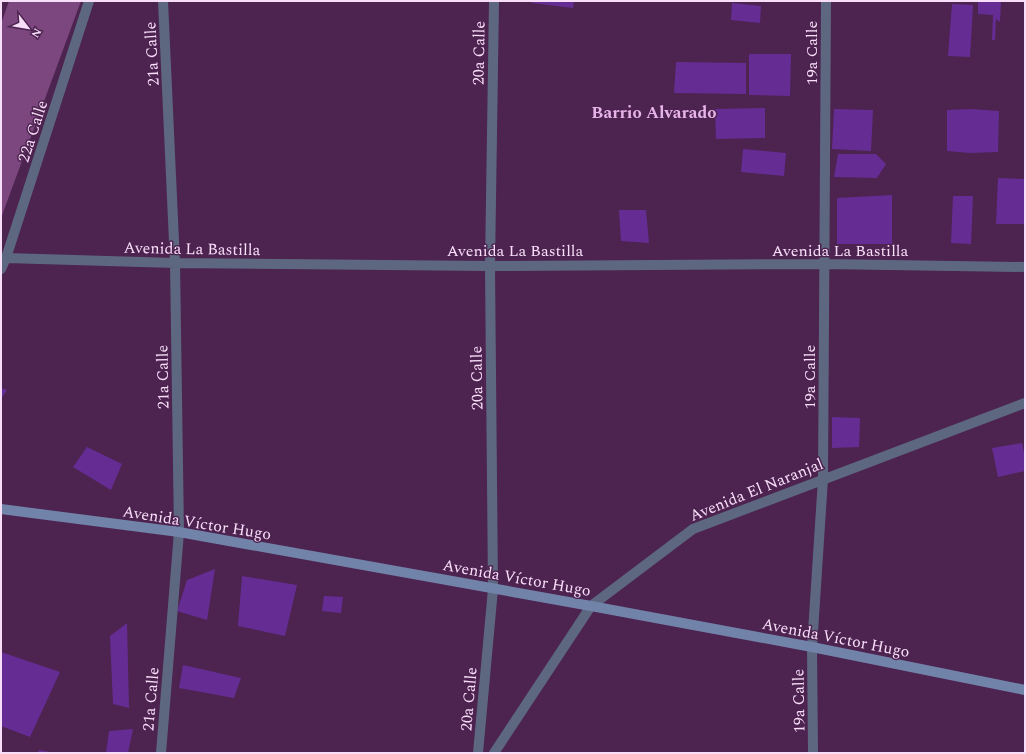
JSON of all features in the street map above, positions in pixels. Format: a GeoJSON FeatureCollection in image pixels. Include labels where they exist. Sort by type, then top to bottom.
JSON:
{"type":"FeatureCollection","features":[{"type":"Feature","properties":{"kind":"street","name":"22a Calle"},"geometry":{"type":"LineString","coordinates":[[1,269],[6,258],[90,1]]}},
{"type":"Feature","properties":{"kind":"street","name":"21a Calle"},"geometry":{"type":"LineString","coordinates":[[161,753],[179,532],[175,263],[163,1]]}},
{"type":"Feature","properties":{"kind":"street","name":"20a Calle"},"geometry":{"type":"LineString","coordinates":[[478,753],[493,589],[490,266],[494,1]]}},
{"type":"Feature","properties":{"kind":"street","name":"19a Calle"},"geometry":{"type":"LineString","coordinates":[[814,753],[812,647],[823,479],[826,1]]}},
{"type":"Feature","properties":{"kind":"street","name":"Avenida La Bastilla"},"geometry":{"type":"LineString","coordinates":[[6,258],[175,263],[490,266],[824,264],[1025,267]]}},
{"type":"Feature","properties":{"kind":"street","name":"Avenida El Naranjal"},"geometry":{"type":"LineString","coordinates":[[494,753],[591,606],[693,529],[1025,403]]}},
{"type":"Feature","properties":{"kind":"street","name":"Avenida Víctor Hugo"},"geometry":{"type":"LineString","coordinates":[[1,509],[179,532],[812,647],[1025,690]]}},
{"type":"Feature","properties":{"kind":"shaded area"},"geometry":{"type":"Polygon","coordinates":[[[9,1],[81,1],[1,218],[1,24],[9,1]]]}},
{"type":"Feature","properties":{"kind":"building"},"geometry":{"type":"Polygon","coordinates":[[[532,1],[574,1],[573,8],[532,3],[532,1]]]}},
{"type":"Feature","properties":{"kind":"building"},"geometry":{"type":"Polygon","coordinates":[[[978,1],[1001,1],[1000,22],[996,19],[995,40],[992,40],[993,15],[978,14],[978,1]]]}},
{"type":"Feature","properties":{"kind":"building"},"geometry":{"type":"Polygon","coordinates":[[[732,3],[761,6],[760,23],[731,20],[732,3]]]}},
{"type":"Feature","properties":{"kind":"building"},"geometry":{"type":"Polygon","coordinates":[[[952,4],[973,5],[970,57],[948,56],[952,4]]]}},
{"type":"Feature","properties":{"kind":"building"},"geometry":{"type":"Polygon","coordinates":[[[749,54],[791,54],[790,96],[749,95],[749,54]]]}},
{"type":"Feature","properties":{"kind":"building"},"geometry":{"type":"Polygon","coordinates":[[[676,62],[746,63],[746,94],[674,93],[676,62]]]}},
{"type":"Feature","properties":{"kind":"building"},"geometry":{"type":"Polygon","coordinates":[[[765,108],[765,138],[716,139],[715,109],[765,108]]]}},
{"type":"Feature","properties":{"kind":"building"},"geometry":{"type":"Polygon","coordinates":[[[834,109],[873,110],[871,151],[832,149],[834,109]]]}},
{"type":"Feature","properties":{"kind":"building"},"geometry":{"type":"Polygon","coordinates":[[[971,109],[999,111],[998,152],[970,153],[947,151],[947,110],[971,109]]]}},
{"type":"Feature","properties":{"kind":"building"},"geometry":{"type":"Polygon","coordinates":[[[743,149],[786,153],[784,176],[741,172],[743,149]]]}},
{"type":"Feature","properties":{"kind":"building"},"geometry":{"type":"Polygon","coordinates":[[[838,154],[876,154],[886,164],[877,178],[834,177],[838,154]]]}},
{"type":"Feature","properties":{"kind":"building"},"geometry":{"type":"Polygon","coordinates":[[[998,178],[1025,179],[1025,224],[996,224],[998,178]]]}},
{"type":"Feature","properties":{"kind":"building"},"geometry":{"type":"Polygon","coordinates":[[[892,195],[892,244],[837,244],[837,198],[892,195]]]}},
{"type":"Feature","properties":{"kind":"building"},"geometry":{"type":"Polygon","coordinates":[[[953,196],[973,196],[971,244],[951,243],[953,196]]]}},
{"type":"Feature","properties":{"kind":"building"},"geometry":{"type":"Polygon","coordinates":[[[619,210],[646,210],[649,243],[621,241],[619,210]]]}},
{"type":"Feature","properties":{"kind":"building"},"geometry":{"type":"Polygon","coordinates":[[[1,388],[7,390],[1,399],[1,388]]]}},
{"type":"Feature","properties":{"kind":"building"},"geometry":{"type":"Polygon","coordinates":[[[832,417],[860,418],[859,447],[832,448],[832,417]]]}},
{"type":"Feature","properties":{"kind":"building"},"geometry":{"type":"Polygon","coordinates":[[[1022,443],[1025,458],[1025,471],[998,477],[992,448],[1022,443]]]}},
{"type":"Feature","properties":{"kind":"building"},"geometry":{"type":"Polygon","coordinates":[[[87,447],[122,464],[111,490],[73,467],[87,447]]]}},
{"type":"Feature","properties":{"kind":"building"},"geometry":{"type":"Polygon","coordinates":[[[215,569],[207,620],[177,611],[187,580],[215,569]]]}},
{"type":"Feature","properties":{"kind":"building"},"geometry":{"type":"Polygon","coordinates":[[[242,576],[297,585],[285,636],[238,626],[242,576]]]}},
{"type":"Feature","properties":{"kind":"building"},"geometry":{"type":"Polygon","coordinates":[[[324,596],[343,597],[341,613],[322,611],[324,596]]]}},
{"type":"Feature","properties":{"kind":"building"},"geometry":{"type":"Polygon","coordinates":[[[127,623],[129,708],[113,704],[110,636],[127,623]]]}},
{"type":"Feature","properties":{"kind":"building"},"geometry":{"type":"Polygon","coordinates":[[[1,652],[60,672],[30,737],[1,726],[1,652]]]}},
{"type":"Feature","properties":{"kind":"building"},"geometry":{"type":"Polygon","coordinates":[[[183,665],[241,678],[234,698],[179,688],[183,665]]]}},
{"type":"Feature","properties":{"kind":"building"},"geometry":{"type":"Polygon","coordinates":[[[133,729],[128,753],[106,753],[109,731],[133,729]]]}},
{"type":"Feature","properties":{"kind":"building"},"geometry":{"type":"Polygon","coordinates":[[[39,750],[50,752],[50,753],[38,753],[39,750]]]}},
{"type":"Feature","properties":{"kind":"district","name":"Barrio Alvarado"},"geometry":{"type":"Point","coordinates":[654,112]}}]}
